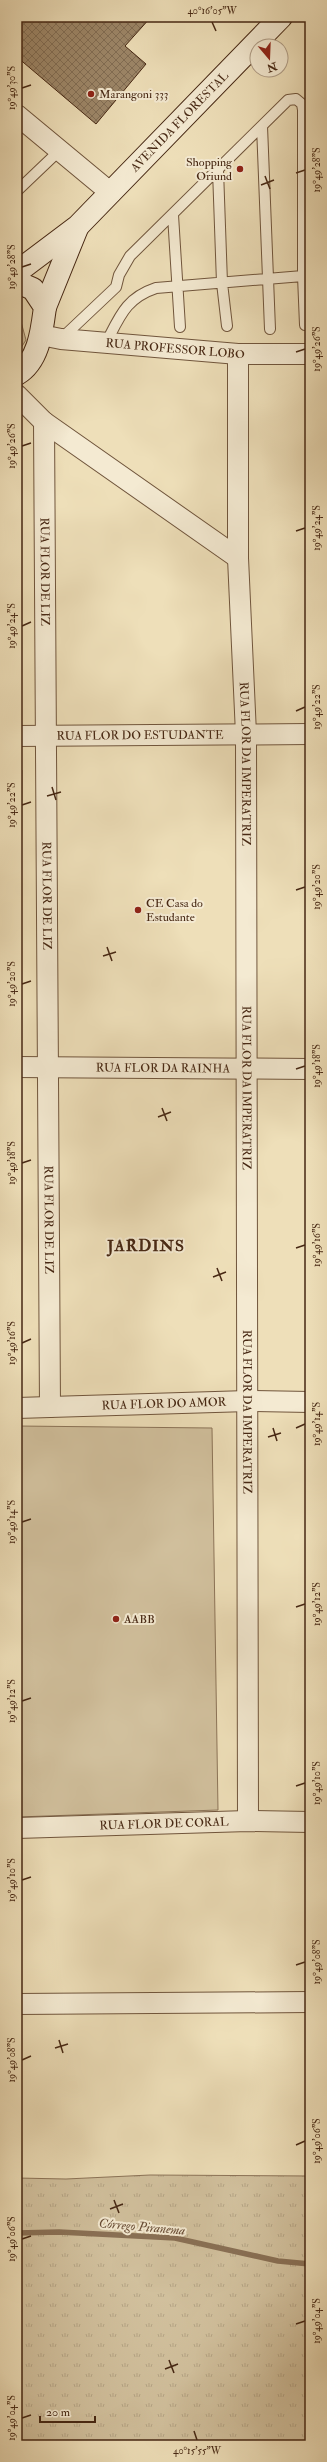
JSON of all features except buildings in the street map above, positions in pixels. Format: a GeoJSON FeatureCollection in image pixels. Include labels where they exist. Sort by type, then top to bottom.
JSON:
{"type":"FeatureCollection","features":[{"type":"Feature","properties":{"kind":"main road","name":"AVENIDA FLORESTAL"},"geometry":{"type":"LineString","coordinates":[[78,226],[281,17]]}},
{"type":"Feature","properties":{"kind":"main road"},"geometry":{"type":"LineString","coordinates":[[17,272],[78,226]]}},
{"type":"Feature","properties":{"kind":"main road"},"geometry":{"type":"LineString","coordinates":[[45,307],[78,226]]}},
{"type":"Feature","properties":{"kind":"main road"},"geometry":{"type":"LineString","coordinates":[[17,282],[33,289],[45,307],[51,337],[17,374]]}},
{"type":"Feature","properties":{"kind":"street"},"geometry":{"type":"LineString","coordinates":[[17,115],[111,193]]}},
{"type":"Feature","properties":{"kind":"street","name":"RUA PROFESSOR LOBO"},"geometry":{"type":"LineString","coordinates":[[51,337],[238,354],[310,354]]}},
{"type":"Feature","properties":{"kind":"street","name":"RUA FLOR DA IMPERATRIZ"},"geometry":{"type":"LineString","coordinates":[[238,354],[238,558],[246,734],[248,1069],[248,1821]]}},
{"type":"Feature","properties":{"kind":"street"},"geometry":{"type":"LineString","coordinates":[[17,395],[44,422],[238,558]]}},
{"type":"Feature","properties":{"kind":"street","name":"RUA FLOR DE LIZ"},"geometry":{"type":"LineString","coordinates":[[44,422],[50,1407]]}},
{"type":"Feature","properties":{"kind":"street","name":"RUA FLOR DO ESTUDANTE"},"geometry":{"type":"LineString","coordinates":[[17,736],[310,734]]}},
{"type":"Feature","properties":{"kind":"street","name":"RUA FLOR DA RAINHA"},"geometry":{"type":"LineString","coordinates":[[17,1067],[48,1066],[310,1069]]}},
{"type":"Feature","properties":{"kind":"street","name":"RUA FLOR DO AMOR"},"geometry":{"type":"LineString","coordinates":[[17,1408],[248,1401],[310,1402]]}},
{"type":"Feature","properties":{"kind":"street","name":"RUA FLOR DE CORAL"},"geometry":{"type":"LineString","coordinates":[[17,1828],[248,1821],[310,1822]]}},
{"type":"Feature","properties":{"kind":"street"},"geometry":{"type":"LineString","coordinates":[[17,2004],[310,2002]]}},
{"type":"Feature","properties":{"kind":"lane"},"geometry":{"type":"LineString","coordinates":[[51,337],[116,287],[119,275],[130,256],[288,100],[296,99],[302,104],[302,276],[305,324]]}},
{"type":"Feature","properties":{"kind":"lane"},"geometry":{"type":"LineString","coordinates":[[262,126],[270,329]]}},
{"type":"Feature","properties":{"kind":"lane"},"geometry":{"type":"LineString","coordinates":[[17,191],[60,150]]}},
{"type":"Feature","properties":{"kind":"lane"},"geometry":{"type":"LineString","coordinates":[[218,170],[222,282],[227,326]]}},
{"type":"Feature","properties":{"kind":"lane"},"geometry":{"type":"LineString","coordinates":[[173,215],[180,327]]}},
{"type":"Feature","properties":{"kind":"lane"},"geometry":{"type":"LineString","coordinates":[[106,343],[123,310],[134,297],[156,288],[302,276]]}},
{"type":"Feature","properties":{"kind":"green space"},"geometry":{"type":"Polygon","coordinates":[[[17,316],[20,318],[26,340],[17,354],[17,316]]]}},
{"type":"Feature","properties":{"kind":"green space"},"geometry":{"type":"Polygon","coordinates":[[[17,770],[22,770],[20,1055],[17,1055],[17,770]]]}},
{"type":"Feature","properties":{"kind":"green space","name":"AABB"},"geometry":{"type":"Polygon","coordinates":[[[17,1426],[212,1428],[218,1810],[17,1817],[17,1426]]]}},
{"type":"Feature","properties":{"kind":"green space"},"geometry":{"type":"Polygon","coordinates":[[[150,2175],[310,2176],[310,2445],[17,2445],[17,2178],[66,2179],[150,2175]]]}},
{"type":"Feature","properties":{"kind":"waterway","name":"Córrego Piranema"},"geometry":{"type":"LineString","coordinates":[[17,2233],[59,2232],[175,2238],[278,2261],[310,2264]]}},
{"type":"Feature","properties":{"kind":"place","name":"Marangoni 333"},"geometry":{"type":"Point","coordinates":[91,94]}},
{"type":"Feature","properties":{"kind":"place","name":"Shopping Oriund"},"geometry":{"type":"Point","coordinates":[240,169]}},
{"type":"Feature","properties":{"kind":"place","name":"CE Casa do Estudante"},"geometry":{"type":"Point","coordinates":[138,910]}},
{"type":"Feature","properties":{"kind":"place","name":"AABB"},"geometry":{"type":"Point","coordinates":[116,1619]}},
{"type":"Feature","properties":{"kind":"district","name":"JARDINS"},"geometry":{"type":"Point","coordinates":[146,1246]}}]}
